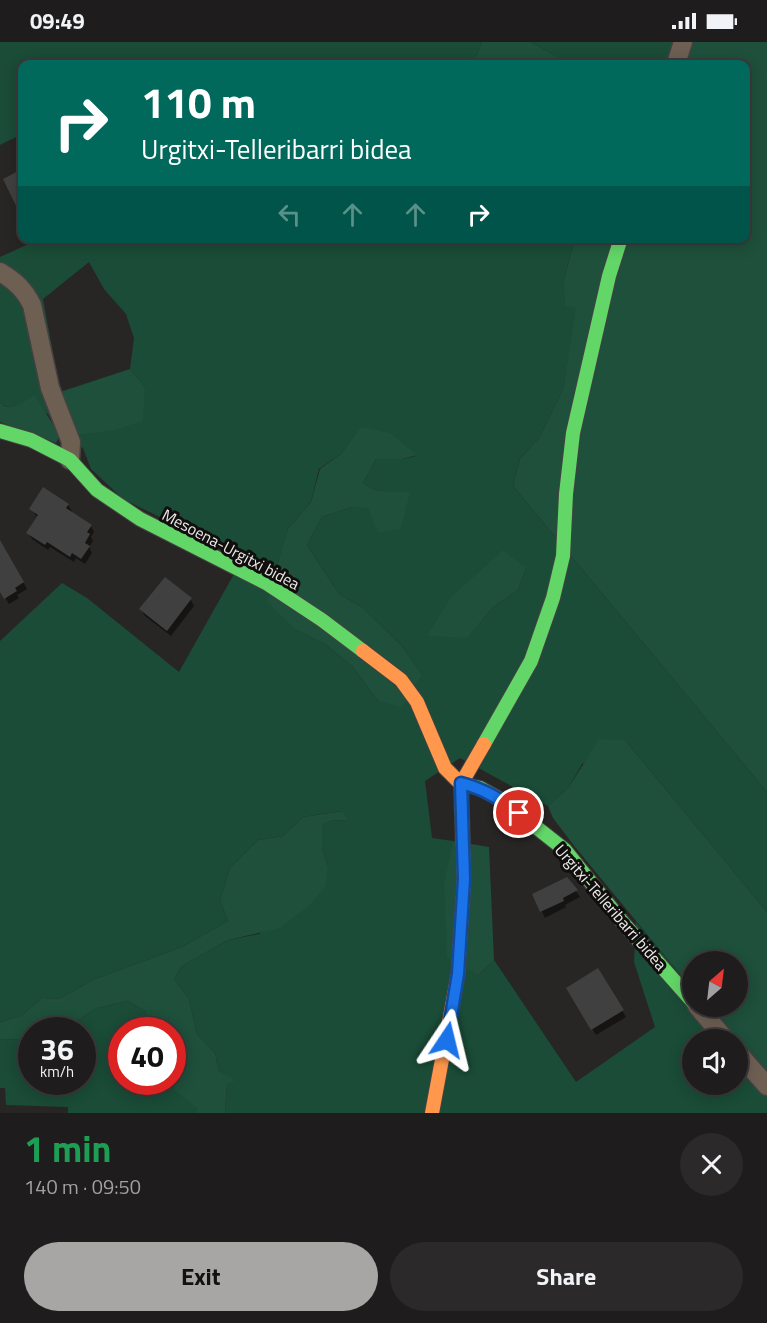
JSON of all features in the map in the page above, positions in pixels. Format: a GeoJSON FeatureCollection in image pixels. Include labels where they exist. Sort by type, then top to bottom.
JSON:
{"type":"FeatureCollection","features":[{"type":"Feature","properties":{"kind":"street"},"geometry":{"type":"LineString","coordinates":[[677,60],[683,42]]}},
{"type":"Feature","properties":{"kind":"street"},"geometry":{"type":"LineString","coordinates":[[432,1113],[458,974],[464,879],[461,783],[531,661],[553,598],[563,556],[566,495],[573,433],[609,276],[619,243]]}},
{"type":"Feature","properties":{"kind":"street"},"geometry":{"type":"LineString","coordinates":[[0,272],[17,283],[27,294],[32,305],[50,388],[71,442],[70,460]]}},
{"type":"Feature","properties":{"kind":"street","name":"Mesoena-Urgitxi bidea"},"geometry":{"type":"LineString","coordinates":[[0,431],[31,440],[70,460],[97,489],[114,502],[140,519],[266,583],[322,620],[401,680],[417,702],[445,768],[461,783]]}},
{"type":"Feature","properties":{"kind":"street","name":"Urgitxi-Telleribarri bidea"},"geometry":{"type":"LineString","coordinates":[[461,783],[480,788],[503,801],[565,850],[624,924],[682,990]]}},
{"type":"Feature","properties":{"kind":"street"},"geometry":{"type":"LineString","coordinates":[[706,1017],[717,1029]]}},
{"type":"Feature","properties":{"kind":"street"},"geometry":{"type":"LineString","coordinates":[[748,1064],[767,1086]]}},
{"type":"Feature","properties":{"kind":"green space"},"geometry":{"type":"Polygon","coordinates":[[[0,42],[482,42],[475,60],[18,60],[18,136],[0,145],[0,42]]]}},
{"type":"Feature","properties":{"kind":"green space"},"geometry":{"type":"Polygon","coordinates":[[[482,42],[531,42],[563,60],[523,60],[520,58],[475,60],[482,42]]]}},
{"type":"Feature","properties":{"kind":"green space"},"geometry":{"type":"Polygon","coordinates":[[[531,42],[675,42],[669,60],[563,60],[531,42]]]}},
{"type":"Feature","properties":{"kind":"green space"},"geometry":{"type":"Polygon","coordinates":[[[675,42],[767,42],[767,792],[513,486],[520,459],[539,438],[563,389],[576,308],[565,306],[564,279],[574,243],[750,243],[750,60],[669,60],[675,42]]]}},
{"type":"Feature","properties":{"kind":"green space"},"geometry":{"type":"Polygon","coordinates":[[[520,58],[523,60],[494,60],[520,58]]]}},
{"type":"Feature","properties":{"kind":"green space"},"geometry":{"type":"Polygon","coordinates":[[[31,243],[574,243],[564,279],[577,308],[563,389],[539,438],[520,459],[513,486],[767,792],[767,912],[625,740],[582,764],[569,787],[548,806],[460,758],[425,781],[432,838],[453,841],[478,975],[494,960],[576,1082],[655,1027],[634,962],[636,922],[682,977],[682,1017],[716,1017],[726,1029],[682,1029],[682,1095],[748,1095],[748,1057],[767,1080],[767,1113],[225,1113],[227,1085],[235,1080],[219,1071],[215,1053],[197,1034],[189,999],[174,979],[182,966],[228,940],[259,934],[328,867],[322,848],[322,825],[331,820],[348,821],[341,811],[303,817],[283,836],[258,840],[230,868],[220,900],[228,921],[182,947],[95,979],[59,999],[42,998],[21,1016],[0,1022],[0,641],[62,583],[87,598],[179,672],[243,558],[123,499],[91,469],[83,448],[60,435],[48,414],[19,405],[5,407],[0,402],[0,257],[31,243]],[[89,262],[43,299],[60,392],[145,387],[130,369],[134,338],[126,314],[104,289],[89,262]],[[361,428],[341,454],[319,469],[311,502],[288,529],[279,564],[296,630],[325,644],[353,667],[378,701],[422,674],[401,645],[362,607],[339,594],[307,545],[322,517],[352,507],[368,507],[377,491],[363,483],[376,459],[402,459],[416,456],[361,428]],[[526,568],[493,608],[518,590],[526,568]]]}},
{"type":"Feature","properties":{"kind":"green space"},"geometry":{"type":"Polygon","coordinates":[[[130,369],[145,387],[143,421],[115,430],[78,435],[60,392],[130,369]]]}},
{"type":"Feature","properties":{"kind":"green space"},"geometry":{"type":"Polygon","coordinates":[[[34,395],[60,435],[56,443],[0,422],[0,402],[5,407],[19,405],[34,395]]]}},
{"type":"Feature","properties":{"kind":"green space"},"geometry":{"type":"Polygon","coordinates":[[[361,427],[390,433],[417,455],[402,459],[376,459],[363,483],[377,491],[410,492],[401,529],[378,533],[368,508],[352,507],[322,517],[307,545],[339,594],[362,607],[401,645],[422,674],[402,707],[378,701],[353,667],[325,644],[296,630],[267,602],[288,529],[311,502],[320,469],[341,454],[361,427]]]}},
{"type":"Feature","properties":{"kind":"green space"},"geometry":{"type":"Polygon","coordinates":[[[503,550],[526,568],[518,590],[492,608],[467,638],[427,636],[451,597],[503,550]]]}},
{"type":"Feature","properties":{"kind":"green space"},"geometry":{"type":"Polygon","coordinates":[[[599,739],[625,740],[767,912],[767,1080],[748,1057],[748,1029],[726,1029],[715,1017],[748,1017],[748,951],[682,951],[682,977],[553,818],[548,806],[569,787],[599,739]]]}},
{"type":"Feature","properties":{"kind":"green space"},"geometry":{"type":"Polygon","coordinates":[[[342,811],[349,821],[332,820],[322,825],[322,848],[328,867],[326,886],[309,906],[280,928],[228,940],[182,966],[174,979],[189,999],[197,1034],[215,1053],[219,1071],[236,1080],[227,1085],[225,1113],[195,1113],[197,1108],[180,1095],[186,1095],[186,1017],[147,1017],[145,1011],[128,1001],[97,1008],[83,1017],[18,1017],[18,1040],[0,1039],[0,1022],[21,1016],[42,998],[59,999],[95,979],[182,947],[228,921],[220,900],[230,868],[258,840],[283,836],[303,817],[342,811]]]}},
{"type":"Feature","properties":{"kind":"green space"},"geometry":{"type":"Polygon","coordinates":[[[453,841],[489,847],[494,960],[478,975],[447,957],[444,884],[453,841]]]}},
{"type":"Feature","properties":{"kind":"green space"},"geometry":{"type":"Polygon","coordinates":[[[128,1001],[145,1011],[147,1017],[108,1017],[108,1095],[186,1095],[186,1087],[197,1108],[195,1113],[68,1113],[68,1107],[6,1105],[5,1088],[0,1088],[0,1039],[18,1040],[18,1095],[96,1095],[96,1017],[83,1017],[97,1008],[128,1001]]]}},
{"type":"Feature","properties":{"kind":"building"},"geometry":{"type":"Polygon","coordinates":[[[18,171],[18,210],[3,179],[18,171]]]}},
{"type":"Feature","properties":{"kind":"building"},"geometry":{"type":"Polygon","coordinates":[[[43,487],[69,504],[66,508],[92,525],[87,532],[90,534],[85,543],[90,546],[81,559],[72,553],[70,557],[47,542],[45,545],[26,533],[38,515],[29,509],[43,487]]]}},
{"type":"Feature","properties":{"kind":"building"},"geometry":{"type":"Polygon","coordinates":[[[0,540],[24,582],[15,588],[17,591],[4,599],[0,592],[0,540]]]}},
{"type":"Feature","properties":{"kind":"building"},"geometry":{"type":"Polygon","coordinates":[[[165,577],[192,598],[167,631],[139,609],[165,577]]]}},
{"type":"Feature","properties":{"kind":"building"},"geometry":{"type":"Polygon","coordinates":[[[567,877],[578,890],[563,898],[564,901],[540,912],[532,894],[567,877]]]}},
{"type":"Feature","properties":{"kind":"building"},"geometry":{"type":"Polygon","coordinates":[[[598,968],[624,1010],[591,1030],[566,988],[598,968]]]}},
{"type":"Feature","properties":{"kind":"traffic: fast"},"geometry":{"type":"LineString","coordinates":[[484,744],[531,661],[553,598],[563,556],[566,494],[573,433],[609,276],[619,243]]}},
{"type":"Feature","properties":{"kind":"traffic: fast"},"geometry":{"type":"LineString","coordinates":[[0,431],[31,440],[70,460],[97,490],[140,519],[266,583],[322,620],[363,651]]}},
{"type":"Feature","properties":{"kind":"traffic: fast"},"geometry":{"type":"LineString","coordinates":[[461,784],[480,788],[503,801],[565,850],[624,924],[682,990]]}},
{"type":"Feature","properties":{"kind":"traffic: slow"},"geometry":{"type":"LineString","coordinates":[[363,651],[401,680],[417,702],[445,768],[461,784]]}},
{"type":"Feature","properties":{"kind":"traffic: slow"},"geometry":{"type":"LineString","coordinates":[[432,1113],[458,974],[464,879],[461,784],[484,744]]}},
{"type":"Feature","properties":{"kind":"route"},"geometry":{"type":"LineString","coordinates":[[447,1040],[458,974],[464,879],[461,783],[480,788],[519,813]]}}]}
